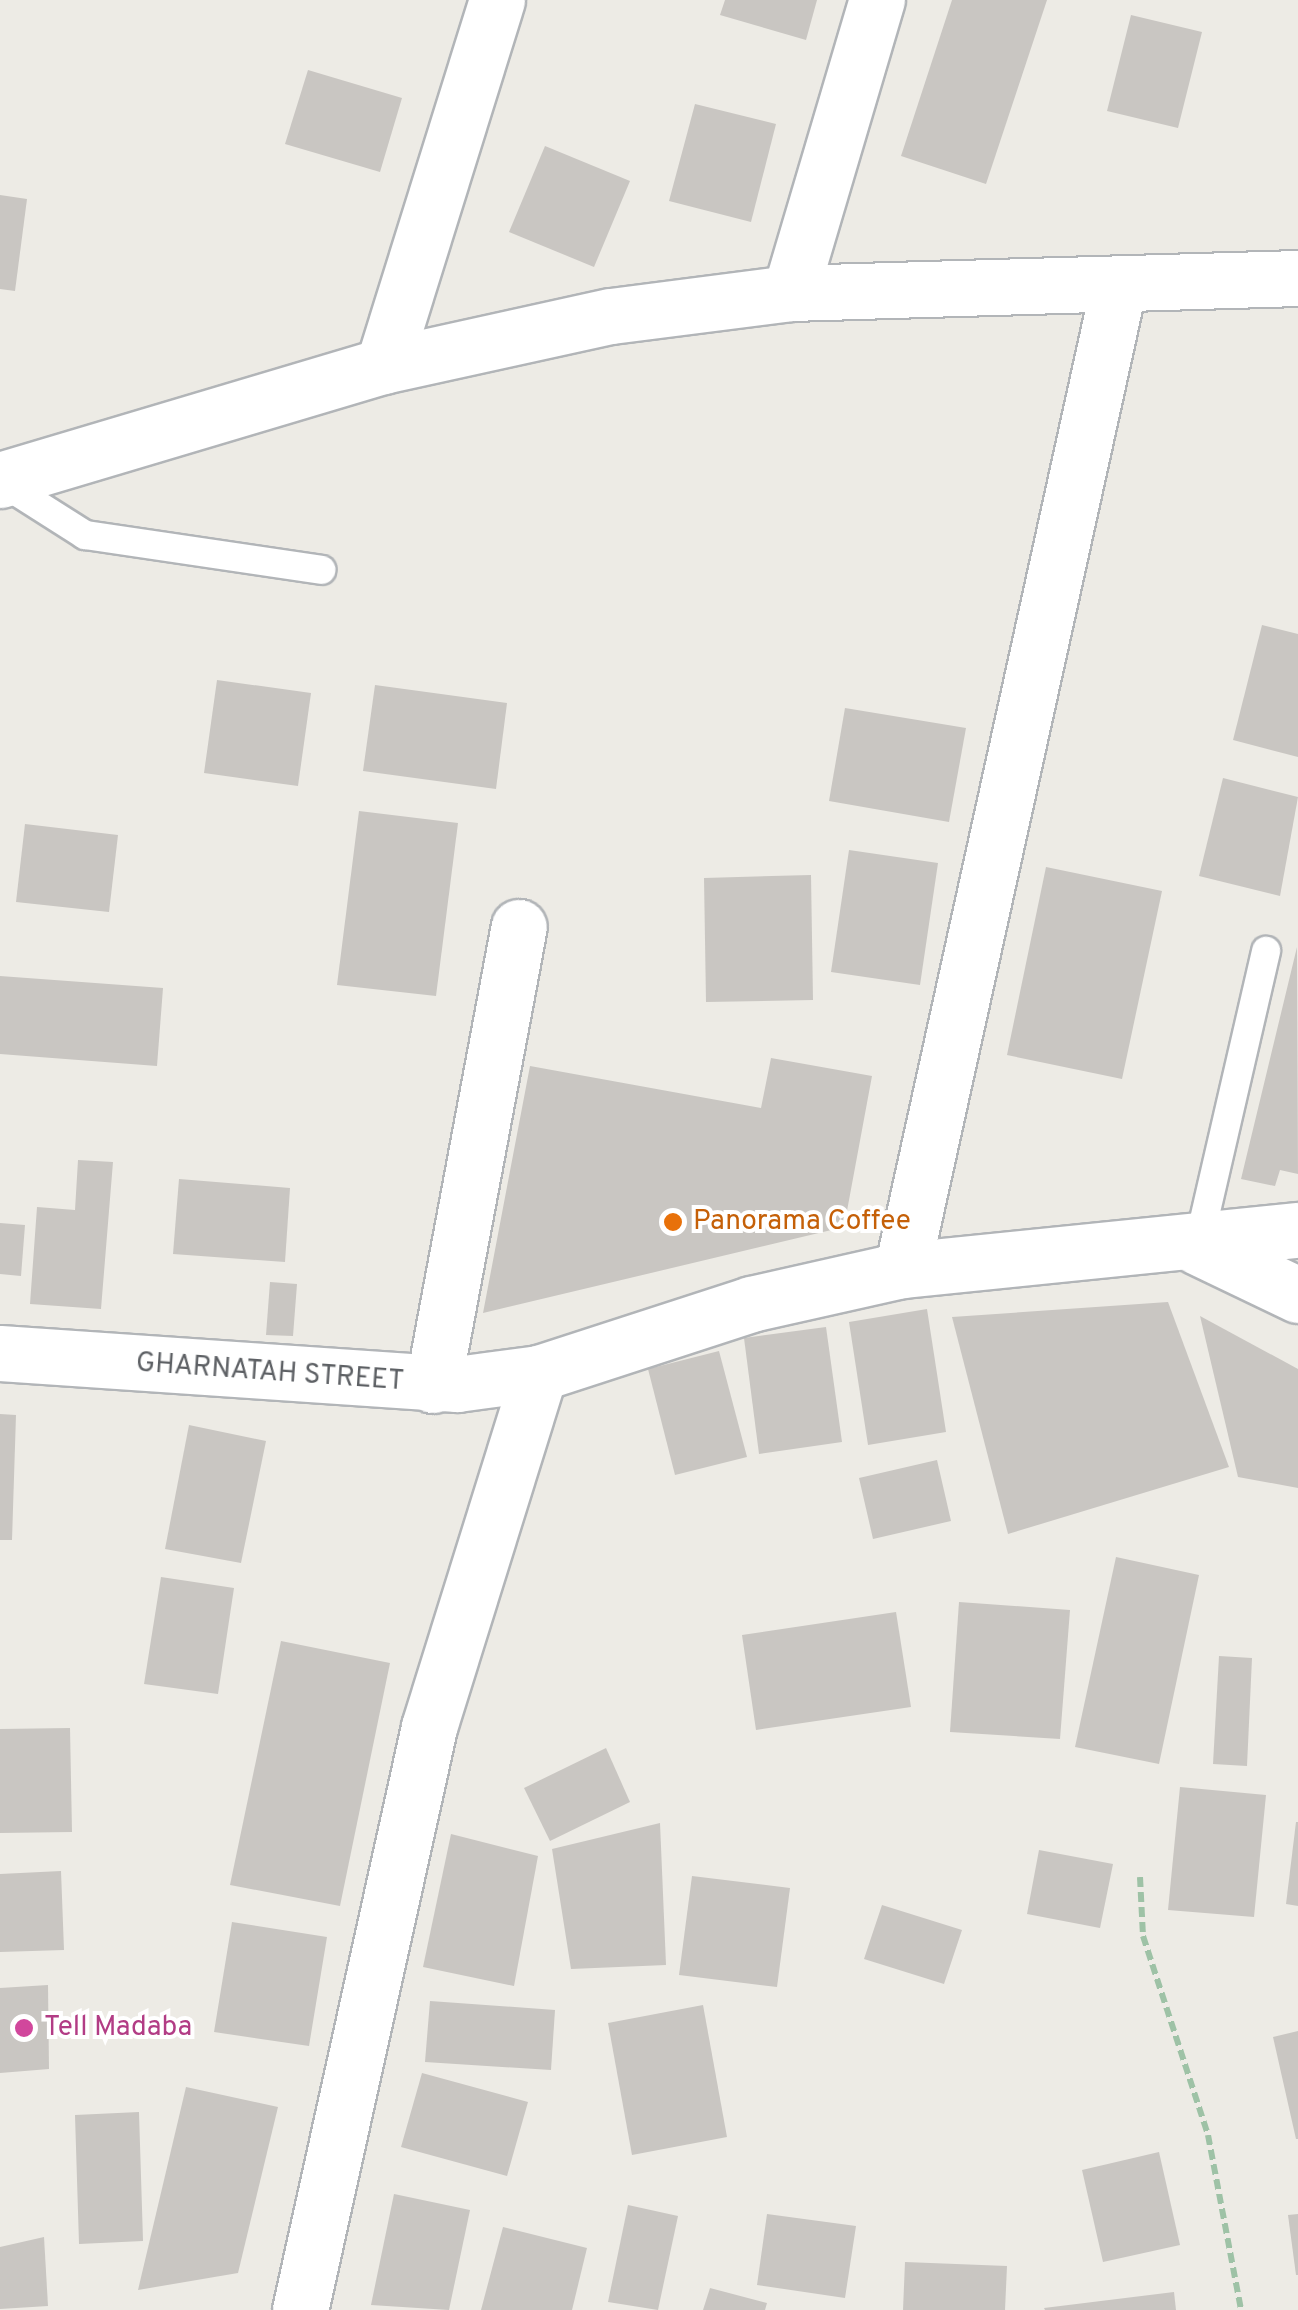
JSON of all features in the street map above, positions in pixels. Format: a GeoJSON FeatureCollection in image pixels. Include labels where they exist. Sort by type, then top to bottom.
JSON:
{"type":"FeatureCollection","features":[{"type":"Feature","properties":{"kind":"street"},"geometry":{"type":"LineString","coordinates":[[384,366],[498,0]]}},
{"type":"Feature","properties":{"kind":"street"},"geometry":{"type":"LineString","coordinates":[[790,293],[877,0]]}},
{"type":"Feature","properties":{"kind":"street"},"geometry":{"type":"LineString","coordinates":[[0,480],[384,366],[611,316],[790,293],[1298,278]]}},
{"type":"Feature","properties":{"kind":"street"},"geometry":{"type":"LineString","coordinates":[[902,1270],[1119,284]]}},
{"type":"Feature","properties":{"kind":"street"},"geometry":{"type":"LineString","coordinates":[[433,1384],[518,927]]}},
{"type":"Feature","properties":{"kind":"street","name":"GHARNATAH STREET"},"geometry":{"type":"LineString","coordinates":[[0,1353],[433,1384],[539,1373],[751,1304],[902,1270],[1198,1246],[1298,1230]]}},
{"type":"Feature","properties":{"kind":"street"},"geometry":{"type":"LineString","coordinates":[[1198,1246],[1298,1296]]}},
{"type":"Feature","properties":{"kind":"street"},"geometry":{"type":"LineString","coordinates":[[300,2310],[429,1727],[539,1373]]}},
{"type":"Feature","properties":{"kind":"lane"},"geometry":{"type":"LineString","coordinates":[[0,480],[85,535],[321,570]]}},
{"type":"Feature","properties":{"kind":"lane"},"geometry":{"type":"LineString","coordinates":[[1198,1246],[1266,950]]}},
{"type":"Feature","properties":{"kind":"path"},"geometry":{"type":"LineString","coordinates":[[1140,1877],[1143,1936],[1208,2134],[1241,2310]]}},
{"type":"Feature","properties":{"kind":"building"},"geometry":{"type":"Polygon","coordinates":[[[725,0],[817,0],[806,40],[720,15],[725,0]]]}},
{"type":"Feature","properties":{"kind":"building"},"geometry":{"type":"Polygon","coordinates":[[[952,0],[1047,0],[986,184],[901,156],[952,0]]]}},
{"type":"Feature","properties":{"kind":"building"},"geometry":{"type":"Polygon","coordinates":[[[1131,15],[1202,32],[1178,128],[1107,111],[1131,15]]]}},
{"type":"Feature","properties":{"kind":"building"},"geometry":{"type":"Polygon","coordinates":[[[308,70],[402,98],[380,172],[285,144],[308,70]]]}},
{"type":"Feature","properties":{"kind":"building"},"geometry":{"type":"Polygon","coordinates":[[[695,104],[776,124],[751,222],[669,201],[695,104]]]}},
{"type":"Feature","properties":{"kind":"building"},"geometry":{"type":"Polygon","coordinates":[[[545,146],[630,181],[594,267],[509,232],[545,146]]]}},
{"type":"Feature","properties":{"kind":"building"},"geometry":{"type":"Polygon","coordinates":[[[0,195],[27,199],[15,291],[0,289],[0,195]]]}},
{"type":"Feature","properties":{"kind":"building"},"geometry":{"type":"Polygon","coordinates":[[[1262,625],[1298,634],[1298,757],[1233,740],[1262,625]]]}},
{"type":"Feature","properties":{"kind":"building"},"geometry":{"type":"Polygon","coordinates":[[[217,680],[311,693],[298,786],[204,773],[217,680]]]}},
{"type":"Feature","properties":{"kind":"building"},"geometry":{"type":"Polygon","coordinates":[[[375,685],[507,703],[496,789],[363,771],[375,685]]]}},
{"type":"Feature","properties":{"kind":"building"},"geometry":{"type":"Polygon","coordinates":[[[845,708],[966,728],[949,822],[829,801],[845,708]]]}},
{"type":"Feature","properties":{"kind":"building"},"geometry":{"type":"Polygon","coordinates":[[[1223,778],[1298,797],[1280,896],[1199,876],[1223,778]]]}},
{"type":"Feature","properties":{"kind":"building"},"geometry":{"type":"Polygon","coordinates":[[[359,811],[458,823],[436,996],[337,985],[359,811]]]}},
{"type":"Feature","properties":{"kind":"building"},"geometry":{"type":"Polygon","coordinates":[[[25,824],[118,835],[109,912],[16,902],[25,824]]]}},
{"type":"Feature","properties":{"kind":"building"},"geometry":{"type":"Polygon","coordinates":[[[849,850],[938,863],[920,985],[831,972],[849,850]]]}},
{"type":"Feature","properties":{"kind":"building"},"geometry":{"type":"Polygon","coordinates":[[[1046,867],[1162,891],[1122,1079],[1007,1055],[1046,867]]]}},
{"type":"Feature","properties":{"kind":"building"},"geometry":{"type":"Polygon","coordinates":[[[811,875],[813,1000],[706,1002],[704,878],[811,875]]]}},
{"type":"Feature","properties":{"kind":"building"},"geometry":{"type":"Polygon","coordinates":[[[1297,947],[1298,1174],[1280,1170],[1275,1186],[1241,1179],[1297,947]]]}},
{"type":"Feature","properties":{"kind":"building"},"geometry":{"type":"Polygon","coordinates":[[[0,976],[163,988],[157,1066],[0,1054],[0,976]]]}},
{"type":"Feature","properties":{"kind":"building"},"geometry":{"type":"Polygon","coordinates":[[[771,1058],[872,1076],[844,1227],[483,1313],[530,1066],[761,1108],[771,1058]]]}},
{"type":"Feature","properties":{"kind":"building"},"geometry":{"type":"Polygon","coordinates":[[[78,1160],[113,1162],[101,1309],[30,1304],[37,1207],[75,1210],[78,1160]]]}},
{"type":"Feature","properties":{"kind":"building"},"geometry":{"type":"Polygon","coordinates":[[[179,1179],[290,1188],[285,1262],[173,1254],[179,1179]]]}},
{"type":"Feature","properties":{"kind":"building"},"geometry":{"type":"Polygon","coordinates":[[[0,1223],[25,1225],[21,1276],[0,1274],[0,1223]]]}},
{"type":"Feature","properties":{"kind":"building"},"geometry":{"type":"Polygon","coordinates":[[[270,1282],[297,1284],[293,1336],[266,1335],[270,1282]]]}},
{"type":"Feature","properties":{"kind":"building"},"geometry":{"type":"Polygon","coordinates":[[[1168,1302],[1229,1467],[1008,1534],[952,1317],[1168,1302]]]}},
{"type":"Feature","properties":{"kind":"building"},"geometry":{"type":"Polygon","coordinates":[[[927,1309],[946,1432],[868,1445],[849,1322],[927,1309]]]}},
{"type":"Feature","properties":{"kind":"building"},"geometry":{"type":"Polygon","coordinates":[[[1200,1316],[1298,1369],[1298,1488],[1238,1477],[1200,1316]]]}},
{"type":"Feature","properties":{"kind":"building"},"geometry":{"type":"Polygon","coordinates":[[[826,1327],[842,1442],[759,1454],[744,1338],[826,1327]]]}},
{"type":"Feature","properties":{"kind":"building"},"geometry":{"type":"Polygon","coordinates":[[[719,1351],[747,1457],[675,1475],[648,1369],[719,1351]]]}},
{"type":"Feature","properties":{"kind":"building"},"geometry":{"type":"Polygon","coordinates":[[[0,1414],[16,1415],[12,1540],[0,1540],[0,1414]]]}},
{"type":"Feature","properties":{"kind":"building"},"geometry":{"type":"Polygon","coordinates":[[[189,1425],[266,1441],[241,1563],[165,1549],[189,1425]]]}},
{"type":"Feature","properties":{"kind":"building"},"geometry":{"type":"Polygon","coordinates":[[[937,1460],[951,1521],[873,1539],[859,1478],[937,1460]]]}},
{"type":"Feature","properties":{"kind":"building"},"geometry":{"type":"Polygon","coordinates":[[[1116,1557],[1199,1575],[1159,1764],[1075,1747],[1116,1557]]]}},
{"type":"Feature","properties":{"kind":"building"},"geometry":{"type":"Polygon","coordinates":[[[161,1577],[234,1588],[218,1694],[144,1684],[161,1577]]]}},
{"type":"Feature","properties":{"kind":"building"},"geometry":{"type":"Polygon","coordinates":[[[959,1602],[1070,1610],[1060,1739],[950,1732],[959,1602]]]}},
{"type":"Feature","properties":{"kind":"building"},"geometry":{"type":"Polygon","coordinates":[[[896,1612],[911,1707],[756,1730],[742,1635],[896,1612]]]}},
{"type":"Feature","properties":{"kind":"building"},"geometry":{"type":"Polygon","coordinates":[[[281,1641],[390,1663],[340,1906],[230,1885],[281,1641]]]}},
{"type":"Feature","properties":{"kind":"building"},"geometry":{"type":"Polygon","coordinates":[[[1219,1656],[1252,1658],[1247,1766],[1213,1764],[1219,1656]]]}},
{"type":"Feature","properties":{"kind":"building"},"geometry":{"type":"Polygon","coordinates":[[[70,1728],[72,1832],[0,1833],[0,1729],[70,1728]]]}},
{"type":"Feature","properties":{"kind":"building"},"geometry":{"type":"Polygon","coordinates":[[[606,1748],[630,1802],[550,1841],[524,1788],[606,1748]]]}},
{"type":"Feature","properties":{"kind":"building"},"geometry":{"type":"Polygon","coordinates":[[[1180,1787],[1266,1795],[1254,1917],[1168,1910],[1180,1787]]]}},
{"type":"Feature","properties":{"kind":"building"},"geometry":{"type":"Polygon","coordinates":[[[1298,1822],[1298,1906],[1286,1904],[1298,1822]]]}},
{"type":"Feature","properties":{"kind":"building"},"geometry":{"type":"Polygon","coordinates":[[[660,1823],[666,1965],[571,1969],[552,1849],[660,1823]]]}},
{"type":"Feature","properties":{"kind":"building"},"geometry":{"type":"Polygon","coordinates":[[[451,1834],[538,1856],[514,1986],[423,1967],[451,1834]]]}},
{"type":"Feature","properties":{"kind":"building"},"geometry":{"type":"Polygon","coordinates":[[[1039,1850],[1113,1864],[1100,1928],[1027,1914],[1039,1850]]]}},
{"type":"Feature","properties":{"kind":"building"},"geometry":{"type":"Polygon","coordinates":[[[61,1871],[64,1950],[0,1952],[0,1874],[61,1871]]]}},
{"type":"Feature","properties":{"kind":"building"},"geometry":{"type":"Polygon","coordinates":[[[692,1876],[790,1888],[777,1987],[679,1975],[692,1876]]]}},
{"type":"Feature","properties":{"kind":"building"},"geometry":{"type":"Polygon","coordinates":[[[882,1905],[962,1930],[944,1984],[864,1959],[882,1905]]]}},
{"type":"Feature","properties":{"kind":"building"},"geometry":{"type":"Polygon","coordinates":[[[232,1922],[327,1937],[309,2046],[214,2032],[232,1922]]]}},
{"type":"Feature","properties":{"kind":"building","name":"Tell Madaba"},"geometry":{"type":"Polygon","coordinates":[[[48,1985],[49,2069],[0,2073],[0,1988],[48,1985]]]}},
{"type":"Feature","properties":{"kind":"building"},"geometry":{"type":"Polygon","coordinates":[[[430,2001],[555,2010],[551,2070],[425,2062],[430,2001]]]}},
{"type":"Feature","properties":{"kind":"building"},"geometry":{"type":"Polygon","coordinates":[[[703,2005],[727,2137],[632,2155],[608,2023],[703,2005]]]}},
{"type":"Feature","properties":{"kind":"building"},"geometry":{"type":"Polygon","coordinates":[[[1298,2031],[1298,2139],[1296,2139],[1273,2037],[1298,2031]]]}},
{"type":"Feature","properties":{"kind":"building"},"geometry":{"type":"Polygon","coordinates":[[[422,2073],[528,2102],[507,2176],[401,2147],[422,2073]]]}},
{"type":"Feature","properties":{"kind":"building"},"geometry":{"type":"Polygon","coordinates":[[[186,2087],[278,2107],[238,2273],[138,2290],[186,2087]]]}},
{"type":"Feature","properties":{"kind":"building"},"geometry":{"type":"Polygon","coordinates":[[[139,2112],[143,2241],[79,2244],[75,2115],[139,2112]]]}},
{"type":"Feature","properties":{"kind":"building"},"geometry":{"type":"Polygon","coordinates":[[[1159,2152],[1180,2245],[1103,2262],[1082,2170],[1159,2152]]]}},
{"type":"Feature","properties":{"kind":"building"},"geometry":{"type":"Polygon","coordinates":[[[394,2194],[470,2210],[449,2310],[371,2305],[394,2194]]]}},
{"type":"Feature","properties":{"kind":"building"},"geometry":{"type":"Polygon","coordinates":[[[628,2205],[678,2216],[658,2310],[608,2302],[628,2205]]]}},
{"type":"Feature","properties":{"kind":"building"},"geometry":{"type":"Polygon","coordinates":[[[767,2214],[856,2226],[845,2298],[757,2285],[767,2214]]]}},
{"type":"Feature","properties":{"kind":"building"},"geometry":{"type":"Polygon","coordinates":[[[1298,2214],[1298,2275],[1296,2275],[1288,2215],[1298,2214]]]}},
{"type":"Feature","properties":{"kind":"building"},"geometry":{"type":"Polygon","coordinates":[[[503,2227],[587,2248],[572,2310],[481,2310],[503,2227]]]}},
{"type":"Feature","properties":{"kind":"building"},"geometry":{"type":"Polygon","coordinates":[[[44,2237],[48,2306],[0,2309],[0,2247],[44,2237]]]}},
{"type":"Feature","properties":{"kind":"building"},"geometry":{"type":"Polygon","coordinates":[[[905,2262],[1007,2266],[1005,2310],[903,2310],[905,2262]]]}},
{"type":"Feature","properties":{"kind":"building"},"geometry":{"type":"Polygon","coordinates":[[[710,2288],[767,2303],[765,2310],[703,2310],[710,2288]]]}},
{"type":"Feature","properties":{"kind":"building"},"geometry":{"type":"Polygon","coordinates":[[[1174,2292],[1176,2310],[1044,2308],[1174,2292]]]}},
{"type":"Feature","properties":{"kind":"place","name":"Panorama Coffee"},"geometry":{"type":"Point","coordinates":[673,1222]}},
{"type":"Feature","properties":{"kind":"place","name":"Tell Madaba"},"geometry":{"type":"Point","coordinates":[24,2028]}}]}
